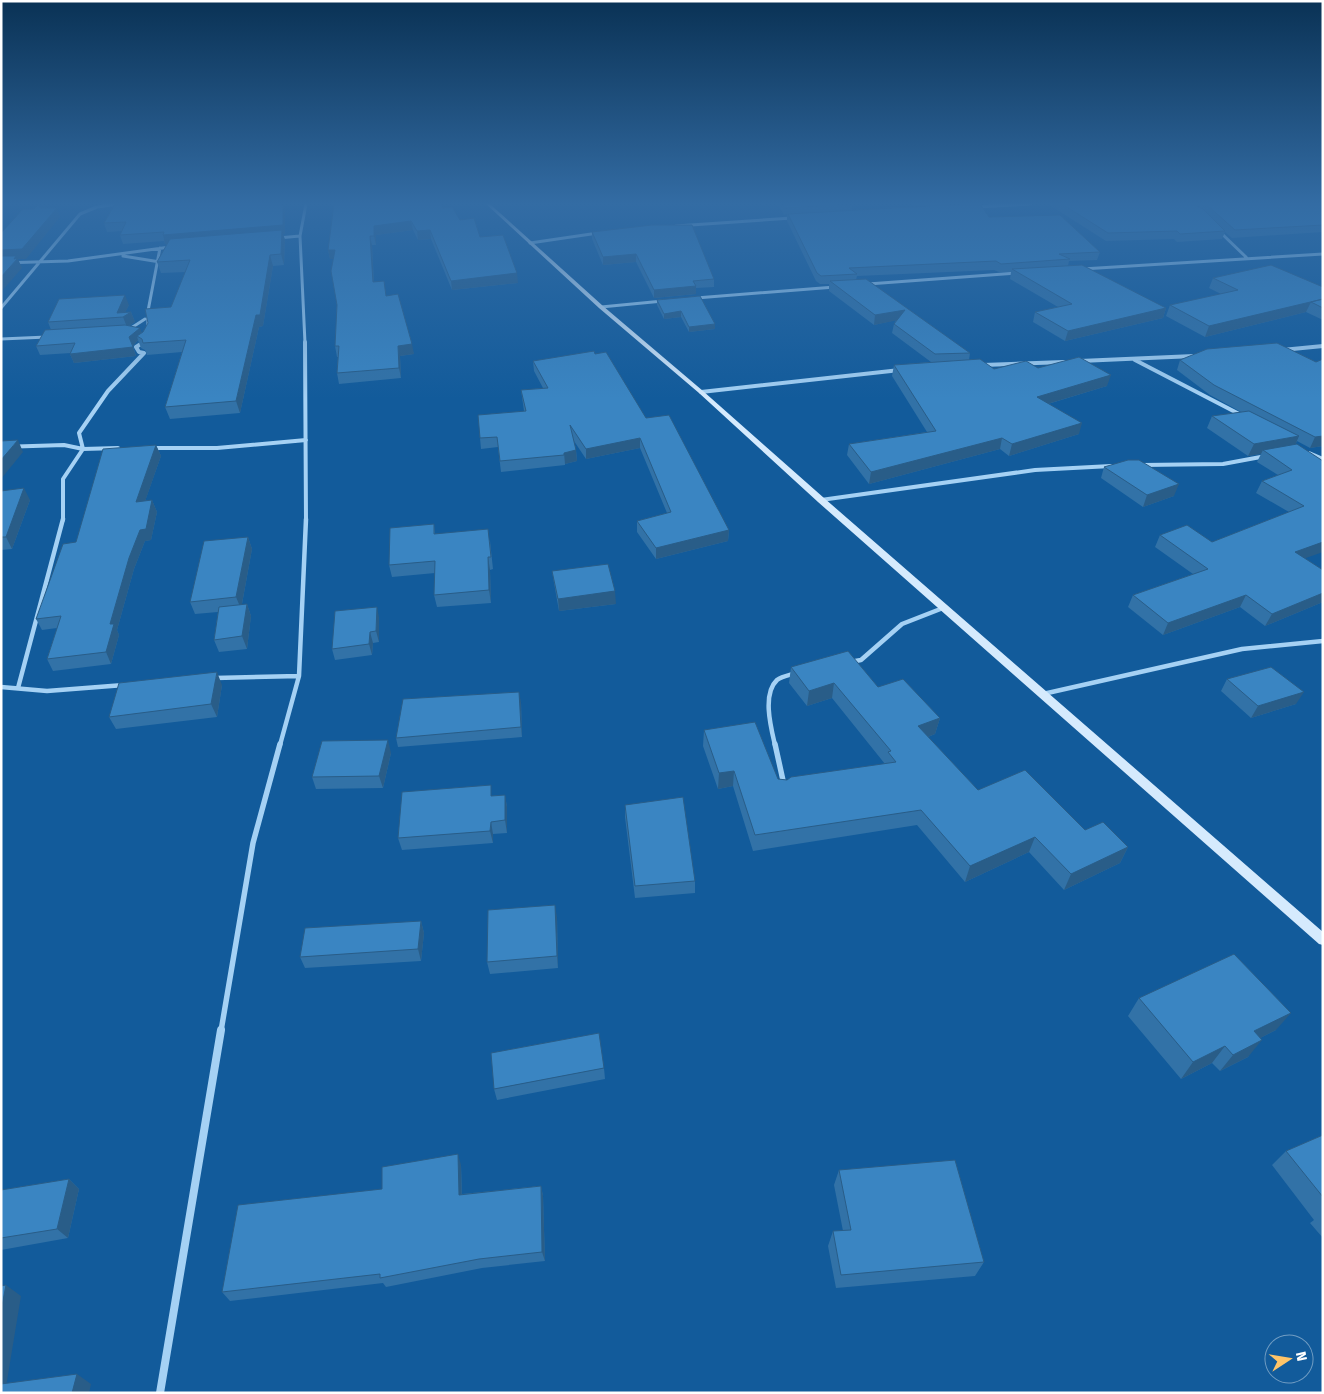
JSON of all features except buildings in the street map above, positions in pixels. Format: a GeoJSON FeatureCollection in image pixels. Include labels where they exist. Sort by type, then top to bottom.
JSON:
{"type":"FeatureCollection","features":[{"type":"Feature","properties":{"kind":"main road"},"geometry":{"type":"LineString","coordinates":[[559,269],[1323,940]]}},
{"type":"Feature","properties":{"kind":"street"},"geometry":{"type":"LineString","coordinates":[[1,308],[32,269]]}},
{"type":"Feature","properties":{"kind":"street"},"geometry":{"type":"LineString","coordinates":[[18,688],[63,522],[63,479],[83,448],[79,433],[85,422],[129,366],[144,353],[138,352],[136,347],[143,343],[149,334],[146,319],[158,269]]}},
{"type":"Feature","properties":{"kind":"street"},"geometry":{"type":"LineString","coordinates":[[160,1393],[253,843],[299,676],[306,545],[307,375],[302,269]]}},
{"type":"Feature","properties":{"kind":"street"},"geometry":{"type":"LineString","coordinates":[[863,284],[1021,273]]}},
{"type":"Feature","properties":{"kind":"street"},"geometry":{"type":"LineString","coordinates":[[687,299],[844,286]]}},
{"type":"Feature","properties":{"kind":"street"},"geometry":{"type":"LineString","coordinates":[[601,307],[668,301]]}},
{"type":"Feature","properties":{"kind":"street"},"geometry":{"type":"LineString","coordinates":[[128,330],[146,319]]}},
{"type":"Feature","properties":{"kind":"street"},"geometry":{"type":"LineString","coordinates":[[119,331],[128,330],[135,332]]}},
{"type":"Feature","properties":{"kind":"street"},"geometry":{"type":"LineString","coordinates":[[142,333],[149,334]]}},
{"type":"Feature","properties":{"kind":"street"},"geometry":{"type":"LineString","coordinates":[[1,339],[11,340],[56,336]]}},
{"type":"Feature","properties":{"kind":"street"},"geometry":{"type":"LineString","coordinates":[[1280,350],[1323,347]]}},
{"type":"Feature","properties":{"kind":"street"},"geometry":{"type":"LineString","coordinates":[[1077,362],[1196,356]]}},
{"type":"Feature","properties":{"kind":"street"},"geometry":{"type":"LineString","coordinates":[[1135,359],[1155,372],[1247,418]]}},
{"type":"Feature","properties":{"kind":"street"},"geometry":{"type":"LineString","coordinates":[[973,366],[1068,362]]}},
{"type":"Feature","properties":{"kind":"street"},"geometry":{"type":"LineString","coordinates":[[701,392],[821,377],[908,370]]}},
{"type":"Feature","properties":{"kind":"street"},"geometry":{"type":"LineString","coordinates":[[140,448],[217,448],[306,440]]}},
{"type":"Feature","properties":{"kind":"street"},"geometry":{"type":"LineString","coordinates":[[1,448],[64,445],[83,448],[122,448]]}},
{"type":"Feature","properties":{"kind":"street"},"geometry":{"type":"LineString","coordinates":[[1303,450],[1323,459]]}},
{"type":"Feature","properties":{"kind":"street"},"geometry":{"type":"LineString","coordinates":[[1136,465],[1222,464],[1276,454]]}},
{"type":"Feature","properties":{"kind":"street"},"geometry":{"type":"LineString","coordinates":[[821,500],[1035,470],[1118,466]]}},
{"type":"Feature","properties":{"kind":"street"},"geometry":{"type":"LineString","coordinates":[[843,663],[860,660],[902,624],[943,608]]}},
{"type":"Feature","properties":{"kind":"street"},"geometry":{"type":"LineString","coordinates":[[1042,694],[1242,649],[1322,643]]}},
{"type":"Feature","properties":{"kind":"street"},"geometry":{"type":"LineString","coordinates":[[785,791],[769,710],[770,690],[777,680],[799,671]]}},
{"type":"Feature","properties":{"kind":"street"},"geometry":{"type":"LineString","coordinates":[[205,678],[299,676]]}},
{"type":"Feature","properties":{"kind":"street"},"geometry":{"type":"LineString","coordinates":[[1,687],[47,691],[136,684]]}}]}
